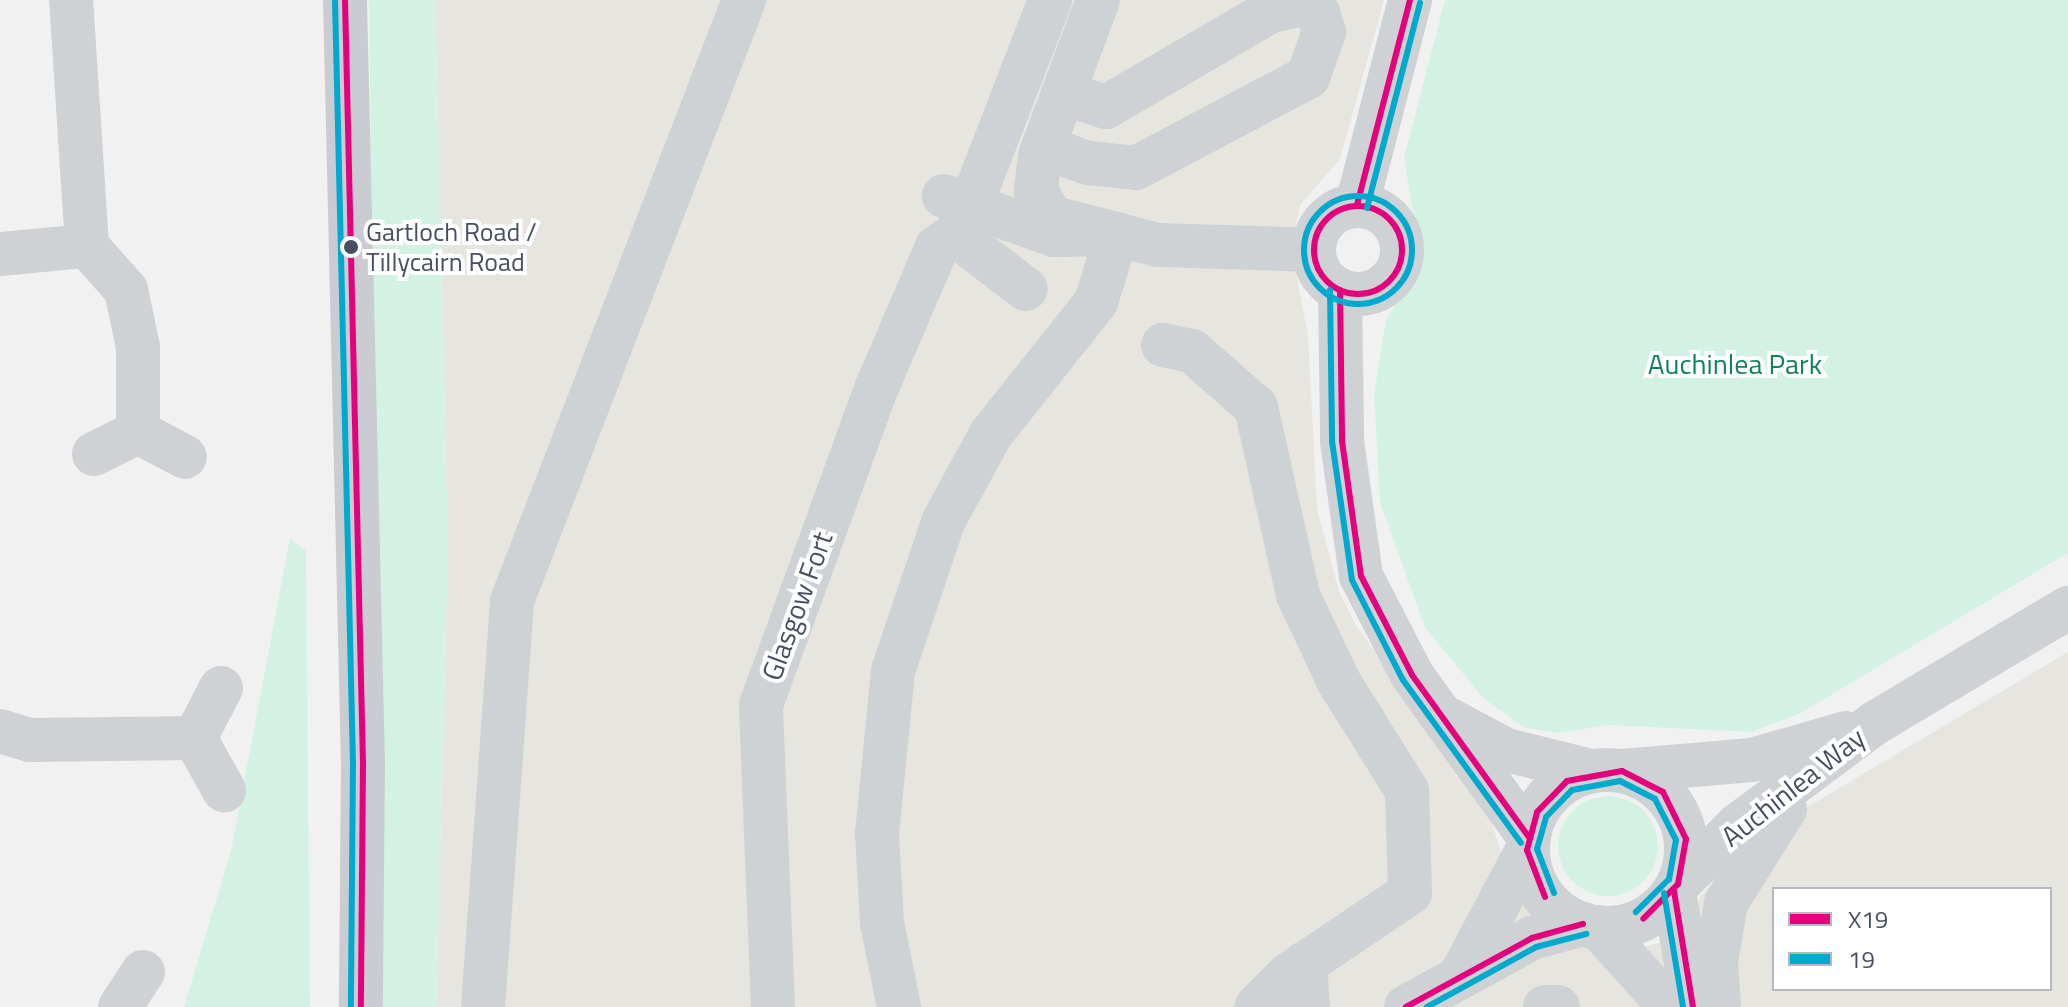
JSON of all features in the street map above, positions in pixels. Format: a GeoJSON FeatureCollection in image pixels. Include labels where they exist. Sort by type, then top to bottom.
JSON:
{"type":"FeatureCollection","features":[{"type":"Feature","properties":{"kind":"main road"},"geometry":{"type":"LineString","coordinates":[[345,0],[363,746],[361,1007]]}},
{"type":"Feature","properties":{"kind":"street"},"geometry":{"type":"LineString","coordinates":[[71,0],[87,246],[126,290],[138,347],[138,432]]}},
{"type":"Feature","properties":{"kind":"street"},"geometry":{"type":"LineString","coordinates":[[483,1007],[512,601],[744,0]]}},
{"type":"Feature","properties":{"kind":"street","name":"Glasgow Fort"},"geometry":{"type":"LineString","coordinates":[[773,1007],[761,705],[877,387],[1050,0]]}},
{"type":"Feature","properties":{"kind":"street"},"geometry":{"type":"LineString","coordinates":[[1098,0],[1043,147],[1036,191],[1051,217],[1157,245],[1313,250]]}},
{"type":"Feature","properties":{"kind":"street"},"geometry":{"type":"LineString","coordinates":[[1357,205],[1410,0]]}},
{"type":"Feature","properties":{"kind":"street"},"geometry":{"type":"LineString","coordinates":[[1043,147],[1088,163],[1136,168],[1308,77],[1324,32],[1318,13],[1303,4],[1271,11],[1106,107],[1063,93]]}},
{"type":"Feature","properties":{"kind":"street"},"geometry":{"type":"LineString","coordinates":[[1357,205],[1387,216],[1402,243],[1401,258],[1385,285],[1340,290],[1321,274],[1313,250],[1326,218],[1357,205]]}},
{"type":"Feature","properties":{"kind":"street"},"geometry":{"type":"LineString","coordinates":[[956,212],[1054,235],[1117,234]]}},
{"type":"Feature","properties":{"kind":"street"},"geometry":{"type":"LineString","coordinates":[[956,212],[1026,289]]}},
{"type":"Feature","properties":{"kind":"street"},"geometry":{"type":"LineString","coordinates":[[899,1007],[882,923],[877,834],[893,671],[943,522],[991,434],[1096,302],[1117,234]]}},
{"type":"Feature","properties":{"kind":"street"},"geometry":{"type":"LineString","coordinates":[[0,254],[87,246]]}},
{"type":"Feature","properties":{"kind":"street","name":"Auchinlea Way"},"geometry":{"type":"LineString","coordinates":[[1340,290],[1349,529],[1380,625],[1528,844]]}},
{"type":"Feature","properties":{"kind":"street"},"geometry":{"type":"LineString","coordinates":[[1163,345],[1192,351],[1256,407],[1298,595],[1339,682],[1407,791],[1410,893],[1305,963],[1256,1007]]}},
{"type":"Feature","properties":{"kind":"street"},"geometry":{"type":"LineString","coordinates":[[94,454],[138,432]]}},
{"type":"Feature","properties":{"kind":"street"},"geometry":{"type":"LineString","coordinates":[[138,432],[185,457]]}},
{"type":"Feature","properties":{"kind":"street","name":"Auchinlea Way"},"geometry":{"type":"LineString","coordinates":[[1676,888],[1738,825],[1875,723],[2068,608]]}},
{"type":"Feature","properties":{"kind":"street"},"geometry":{"type":"LineString","coordinates":[[195,738],[221,688]]}},
{"type":"Feature","properties":{"kind":"street","name":"Auchinlea Way"},"geometry":{"type":"LineString","coordinates":[[1440,715],[1506,750],[1606,771],[1752,760],[1875,723]]}},
{"type":"Feature","properties":{"kind":"street"},"geometry":{"type":"LineString","coordinates":[[0,731],[30,740],[195,738]]}},
{"type":"Feature","properties":{"kind":"street"},"geometry":{"type":"LineString","coordinates":[[195,738],[224,790]]}},
{"type":"Feature","properties":{"kind":"street"},"geometry":{"type":"LineString","coordinates":[[1719,1007],[1716,961],[1734,884],[1763,836],[1832,757]]}},
{"type":"Feature","properties":{"kind":"street"},"geometry":{"type":"LineString","coordinates":[[1463,971],[1528,844],[1546,799],[1606,771],[1663,792],[1680,817],[1685,862],[1676,888],[1693,1007]]}},
{"type":"Feature","properties":{"kind":"street"},"geometry":{"type":"LineString","coordinates":[[1528,844],[1548,901],[1591,926],[1670,1007]]}},
{"type":"Feature","properties":{"kind":"street"},"geometry":{"type":"LineString","coordinates":[[1406,1007],[1463,971],[1532,938],[1643,919],[1676,888]]}},
{"type":"Feature","properties":{"kind":"street"},"geometry":{"type":"LineString","coordinates":[[1305,963],[1308,1007]]}},
{"type":"Feature","properties":{"kind":"street"},"geometry":{"type":"LineString","coordinates":[[1545,1007],[1558,1007]]}},
{"type":"Feature","properties":{"kind":"shaded area"},"geometry":{"type":"Polygon","coordinates":[[[435,0],[1384,0],[1340,159],[1300,205],[1291,246],[1308,336],[1317,509],[1339,592],[1357,627],[1484,802],[1514,887],[1540,919],[1609,955],[1667,941],[1737,849],[2068,652],[2068,1007],[436,1007],[448,550],[435,0]]]}},
{"type":"Feature","properties":{"kind":"green space"},"geometry":{"type":"Polygon","coordinates":[[[369,0],[435,0],[448,550],[436,1007],[382,1007],[369,0]]]}},
{"type":"Feature","properties":{"kind":"green space","name":"Auchinlea Park"},"geometry":{"type":"Polygon","coordinates":[[[1445,0],[2068,0],[2068,553],[1801,713],[1751,732],[1608,725],[1560,733],[1525,728],[1483,698],[1425,627],[1380,503],[1374,394],[1386,320],[1421,260],[1404,158],[1445,0]]]}},
{"type":"Feature","properties":{"kind":"green space"},"geometry":{"type":"Polygon","coordinates":[[[290,538],[306,551],[310,1007],[184,1007],[231,851],[290,538]]]}},
{"type":"Feature","properties":{"kind":"green space"},"geometry":{"type":"Polygon","coordinates":[[[1608,796],[1627,800],[1643,811],[1654,827],[1658,846],[1654,865],[1643,881],[1627,892],[1608,896],[1589,892],[1573,881],[1562,865],[1558,846],[1562,827],[1573,811],[1589,800],[1608,796]]]}},
{"type":"Feature","properties":{"kind":"transit line","name":"19"},"geometry":{"type":"LineString","coordinates":[[335,0],[353,762],[351,1007]]}},
{"type":"Feature","properties":{"kind":"transit line","name":"X19"},"geometry":{"type":"LineString","coordinates":[[345,0],[363,762],[361,1007]]}},
{"type":"Feature","properties":{"kind":"transit line","name":"X19"},"geometry":{"type":"LineString","coordinates":[[1357,205],[1410,0]]}},
{"type":"Feature","properties":{"kind":"transit line","name":"19"},"geometry":{"type":"LineString","coordinates":[[1367,208],[1420,3]]}},
{"type":"Feature","properties":{"kind":"transit line","name":"19"},"geometry":{"type":"LineString","coordinates":[[1358,196],[1379,200],[1396,212],[1408,229],[1412,250],[1408,271],[1396,288],[1379,300],[1358,304],[1337,300],[1320,288],[1308,271],[1304,250],[1308,229],[1320,212],[1337,200],[1358,196]]}},
{"type":"Feature","properties":{"kind":"transit line","name":"X19"},"geometry":{"type":"LineString","coordinates":[[1358,206],[1375,210],[1389,219],[1398,233],[1402,250],[1398,267],[1389,281],[1375,290],[1358,294],[1341,290],[1327,281],[1318,267],[1314,250],[1318,233],[1327,219],[1341,210],[1358,206]]}},
{"type":"Feature","properties":{"kind":"transit line","name":"19"},"geometry":{"type":"LineString","coordinates":[[1330,290],[1332,441],[1352,580],[1403,680],[1521,843]]}},
{"type":"Feature","properties":{"kind":"transit line","name":"X19"},"geometry":{"type":"LineString","coordinates":[[1340,290],[1342,441],[1361,576],[1412,675],[1529,837]]}},
{"type":"Feature","properties":{"kind":"transit line","name":"X19"},"geometry":{"type":"LineString","coordinates":[[1545,897],[1527,850],[1537,812],[1567,781],[1622,771],[1663,792],[1686,839],[1678,884],[1643,919]]}},
{"type":"Feature","properties":{"kind":"transit line","name":"19"},"geometry":{"type":"LineString","coordinates":[[1554,893],[1537,849],[1546,817],[1572,790],[1620,781],[1655,799],[1676,840],[1669,879],[1636,912]]}},
{"type":"Feature","properties":{"kind":"transit line","name":"X19"},"geometry":{"type":"LineString","coordinates":[[1674,891],[1693,1007]]}},
{"type":"Feature","properties":{"kind":"transit line","name":"19"},"geometry":{"type":"LineString","coordinates":[[1664,893],[1683,1007]]}},
{"type":"Feature","properties":{"kind":"transit line","name":"X19"},"geometry":{"type":"LineString","coordinates":[[1406,1007],[1532,938],[1583,924]]}},
{"type":"Feature","properties":{"kind":"transit line","name":"19"},"geometry":{"type":"LineString","coordinates":[[1427,1007],[1536,947],[1586,934]]}},
{"type":"Feature","properties":{"kind":"place","name":"Gartloch Road / Tillycairn Road"},"geometry":{"type":"Point","coordinates":[351,247]}}]}
